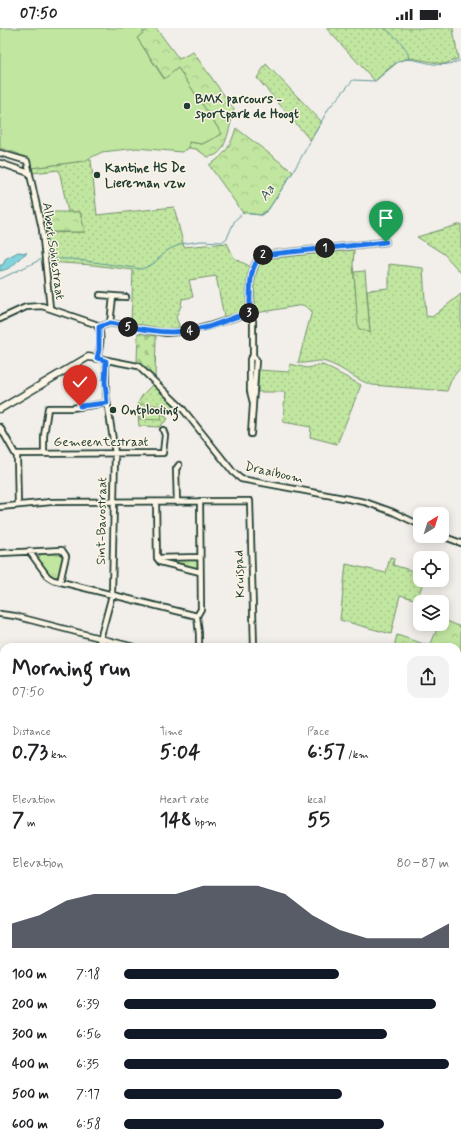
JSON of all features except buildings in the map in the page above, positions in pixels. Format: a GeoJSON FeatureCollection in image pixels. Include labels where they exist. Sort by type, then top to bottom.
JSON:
{"type":"FeatureCollection","features":[{"type":"Feature","properties":{"kind":"street","name":"Albert Sohiestraat"},"geometry":{"type":"LineString","coordinates":[[0,153],[27,161],[42,229],[50,308]]}},
{"type":"Feature","properties":{"kind":"street"},"geometry":{"type":"LineString","coordinates":[[0,162],[29,173]]}},
{"type":"Feature","properties":{"kind":"street"},"geometry":{"type":"LineString","coordinates":[[251,434],[253,403],[250,391],[250,359],[253,356],[253,321],[249,313],[252,272],[255,264],[262,255],[386,242]]}},
{"type":"Feature","properties":{"kind":"street"},"geometry":{"type":"LineString","coordinates":[[100,295],[126,297]]}},
{"type":"Feature","properties":{"kind":"street"},"geometry":{"type":"LineString","coordinates":[[110,323],[113,297]]}},
{"type":"Feature","properties":{"kind":"street"},"geometry":{"type":"LineString","coordinates":[[0,319],[26,307],[42,306],[95,324],[99,327]]}},
{"type":"Feature","properties":{"kind":"street"},"geometry":{"type":"LineString","coordinates":[[99,327],[110,323],[166,333],[175,333],[209,326],[249,313]]}},
{"type":"Feature","properties":{"kind":"street"},"geometry":{"type":"LineString","coordinates":[[0,409],[82,360],[88,357],[97,358],[99,350],[99,327]]}},
{"type":"Feature","properties":{"kind":"street","name":"Draaiboom"},"geometry":{"type":"LineString","coordinates":[[97,358],[106,361],[138,366],[182,408],[233,472],[241,479],[365,502],[393,512],[413,522]]}},
{"type":"Feature","properties":{"kind":"street","name":"Sint-Bavostraat"},"geometry":{"type":"LineString","coordinates":[[100,643],[112,595],[115,453],[107,403],[105,382],[106,361]]}},
{"type":"Feature","properties":{"kind":"street"},"geometry":{"type":"LineString","coordinates":[[44,453],[44,436],[48,408],[72,408],[107,403]]}},
{"type":"Feature","properties":{"kind":"street"},"geometry":{"type":"LineString","coordinates":[[0,427],[16,454],[18,505]]}},
{"type":"Feature","properties":{"kind":"street","name":"Gemeentestraat"},"geometry":{"type":"LineString","coordinates":[[16,454],[162,453],[165,435],[163,430]]}},
{"type":"Feature","properties":{"kind":"street"},"geometry":{"type":"LineString","coordinates":[[177,502],[176,470],[179,465]]}},
{"type":"Feature","properties":{"kind":"street","name":"Kruispad"},"geometry":{"type":"LineString","coordinates":[[200,502],[250,501],[254,643]]}},
{"type":"Feature","properties":{"kind":"street"},"geometry":{"type":"LineString","coordinates":[[0,507],[51,502],[200,502],[201,609],[197,616],[199,643]]}},
{"type":"Feature","properties":{"kind":"street"},"geometry":{"type":"LineString","coordinates":[[156,502],[157,558],[160,562],[200,572]]}},
{"type":"Feature","properties":{"kind":"street"},"geometry":{"type":"LineString","coordinates":[[449,539],[461,543]]}},
{"type":"Feature","properties":{"kind":"street"},"geometry":{"type":"LineString","coordinates":[[0,553],[59,549],[64,552],[66,559],[60,582]]}},
{"type":"Feature","properties":{"kind":"street"},"geometry":{"type":"LineString","coordinates":[[29,551],[48,577],[60,582],[197,616]]}},
{"type":"Feature","properties":{"kind":"street"},"geometry":{"type":"LineString","coordinates":[[157,558],[200,557]]}},
{"type":"Feature","properties":{"kind":"street"},"geometry":{"type":"LineString","coordinates":[[0,614],[14,616],[118,643]]}},
{"type":"Feature","properties":{"kind":"green space"},"geometry":{"type":"Polygon","coordinates":[[[0,28],[141,28],[144,32],[137,38],[164,79],[178,68],[222,134],[202,144],[189,142],[189,148],[182,152],[137,148],[102,152],[84,161],[31,168],[27,160],[19,154],[0,148],[0,28]]]}},
{"type":"Feature","properties":{"kind":"green space"},"geometry":{"type":"Polygon","coordinates":[[[149,28],[156,28],[179,59],[193,52],[234,109],[226,140],[216,155],[208,157],[196,149],[189,148],[189,142],[202,144],[222,134],[178,68],[165,79],[137,38],[149,28]]]}},
{"type":"Feature","properties":{"kind":"green space"},"geometry":{"type":"Polygon","coordinates":[[[326,28],[453,28],[458,59],[444,64],[410,58],[399,61],[375,81],[326,28]]]}},
{"type":"Feature","properties":{"kind":"green space"},"geometry":{"type":"Polygon","coordinates":[[[266,64],[322,122],[310,140],[257,78],[266,64]]]}},
{"type":"Feature","properties":{"kind":"green space"},"geometry":{"type":"Polygon","coordinates":[[[236,128],[293,172],[268,210],[261,215],[243,213],[209,165],[215,162],[227,150],[236,128]]]}},
{"type":"Feature","properties":{"kind":"green space"},"geometry":{"type":"Polygon","coordinates":[[[91,160],[97,215],[174,207],[184,247],[227,243],[234,258],[251,267],[246,310],[224,317],[216,276],[189,280],[193,297],[182,299],[181,306],[176,317],[180,328],[157,329],[131,325],[133,270],[93,265],[48,262],[44,233],[85,232],[80,212],[68,212],[59,170],[32,173],[31,168],[91,160]]]}},
{"type":"Feature","properties":{"kind":"green space"},"geometry":{"type":"Polygon","coordinates":[[[42,212],[80,212],[85,232],[45,232],[42,212]]]}},
{"type":"Feature","properties":{"kind":"green space"},"geometry":{"type":"Polygon","coordinates":[[[461,224],[461,273],[444,254],[417,237],[461,224]]]}},
{"type":"Feature","properties":{"kind":"green space"},"geometry":{"type":"Polygon","coordinates":[[[354,250],[353,265],[359,328],[370,332],[367,290],[389,288],[389,264],[423,268],[426,316],[432,317],[461,294],[461,367],[452,378],[447,391],[372,385],[326,362],[319,361],[298,363],[312,311],[303,305],[256,313],[255,278],[259,265],[263,259],[354,250]]]}},
{"type":"Feature","properties":{"kind":"green space"},"geometry":{"type":"Polygon","coordinates":[[[365,271],[370,333],[358,328],[354,272],[365,271]]]}},
{"type":"Feature","properties":{"kind":"green space"},"geometry":{"type":"Polygon","coordinates":[[[138,333],[156,336],[155,379],[137,361],[138,333]]]}},
{"type":"Feature","properties":{"kind":"green space"},"geometry":{"type":"Polygon","coordinates":[[[290,364],[307,368],[323,365],[361,385],[337,444],[310,437],[311,427],[283,422],[285,392],[258,392],[258,370],[289,372],[290,364]]]}},
{"type":"Feature","properties":{"kind":"green space"},"geometry":{"type":"Polygon","coordinates":[[[153,384],[174,406],[164,415],[168,419],[159,427],[139,426],[138,403],[153,384]]]}},
{"type":"Feature","properties":{"kind":"green space"},"geometry":{"type":"Polygon","coordinates":[[[140,404],[163,406],[161,420],[139,419],[140,404]]]}},
{"type":"Feature","properties":{"kind":"green space"},"geometry":{"type":"Polygon","coordinates":[[[61,552],[64,556],[60,575],[53,577],[44,570],[38,560],[41,553],[61,552]]]}},
{"type":"Feature","properties":{"kind":"green space"},"geometry":{"type":"Polygon","coordinates":[[[390,557],[394,558],[393,565],[413,571],[413,587],[422,587],[419,595],[413,595],[413,599],[400,595],[391,634],[340,620],[346,564],[386,573],[390,557]]]}},
{"type":"Feature","properties":{"kind":"green space"},"geometry":{"type":"Polygon","coordinates":[[[162,559],[194,559],[197,561],[198,566],[195,569],[161,561],[162,559]]]}},
{"type":"Feature","properties":{"kind":"green space"},"geometry":{"type":"Polygon","coordinates":[[[449,622],[461,627],[461,643],[431,643],[436,631],[449,631],[449,622]]]}},
{"type":"Feature","properties":{"kind":"green space"},"geometry":{"type":"Polygon","coordinates":[[[397,635],[421,643],[395,643],[397,635]]]}},
{"type":"Feature","properties":{"kind":"water"},"geometry":{"type":"Polygon","coordinates":[[[18,252],[27,253],[10,267],[0,271],[0,265],[3,265],[5,259],[18,252]]]}},
{"type":"Feature","properties":{"kind":"waterway"},"geometry":{"type":"LineString","coordinates":[[384,28],[396,37],[403,45],[409,59]]}},
{"type":"Feature","properties":{"kind":"waterway","name":"Aa"},"geometry":{"type":"LineString","coordinates":[[48,259],[72,259],[142,269],[153,264],[168,250],[181,244],[201,241],[222,242],[227,238],[235,220],[243,213],[261,215],[268,210],[293,172],[329,108],[353,80],[375,81],[393,65],[406,59],[442,65],[461,60]]}},
{"type":"Feature","properties":{"kind":"waterway","name":"Aa"},"geometry":{"type":"LineString","coordinates":[[0,279],[42,259]]}},
{"type":"Feature","properties":{"kind":"place","name":"BMX parcours - sportpark de Hoogt"},"geometry":{"type":"Point","coordinates":[187,106]}},
{"type":"Feature","properties":{"kind":"place","name":"Kantine HS De Liereman vzw"},"geometry":{"type":"Point","coordinates":[97,175]}},
{"type":"Feature","properties":{"kind":"place","name":"Ontplooiing"},"geometry":{"type":"Point","coordinates":[113,410]}},
{"type":"Feature","properties":{"kind":"route"},"geometry":{"type":"LineString","coordinates":[[80,406],[107,403],[105,382],[106,361],[97,358],[99,350],[99,327],[103,324],[110,323],[166,333],[190,331],[209,326],[249,313],[252,272],[255,264],[262,255],[386,242]]}}]}
